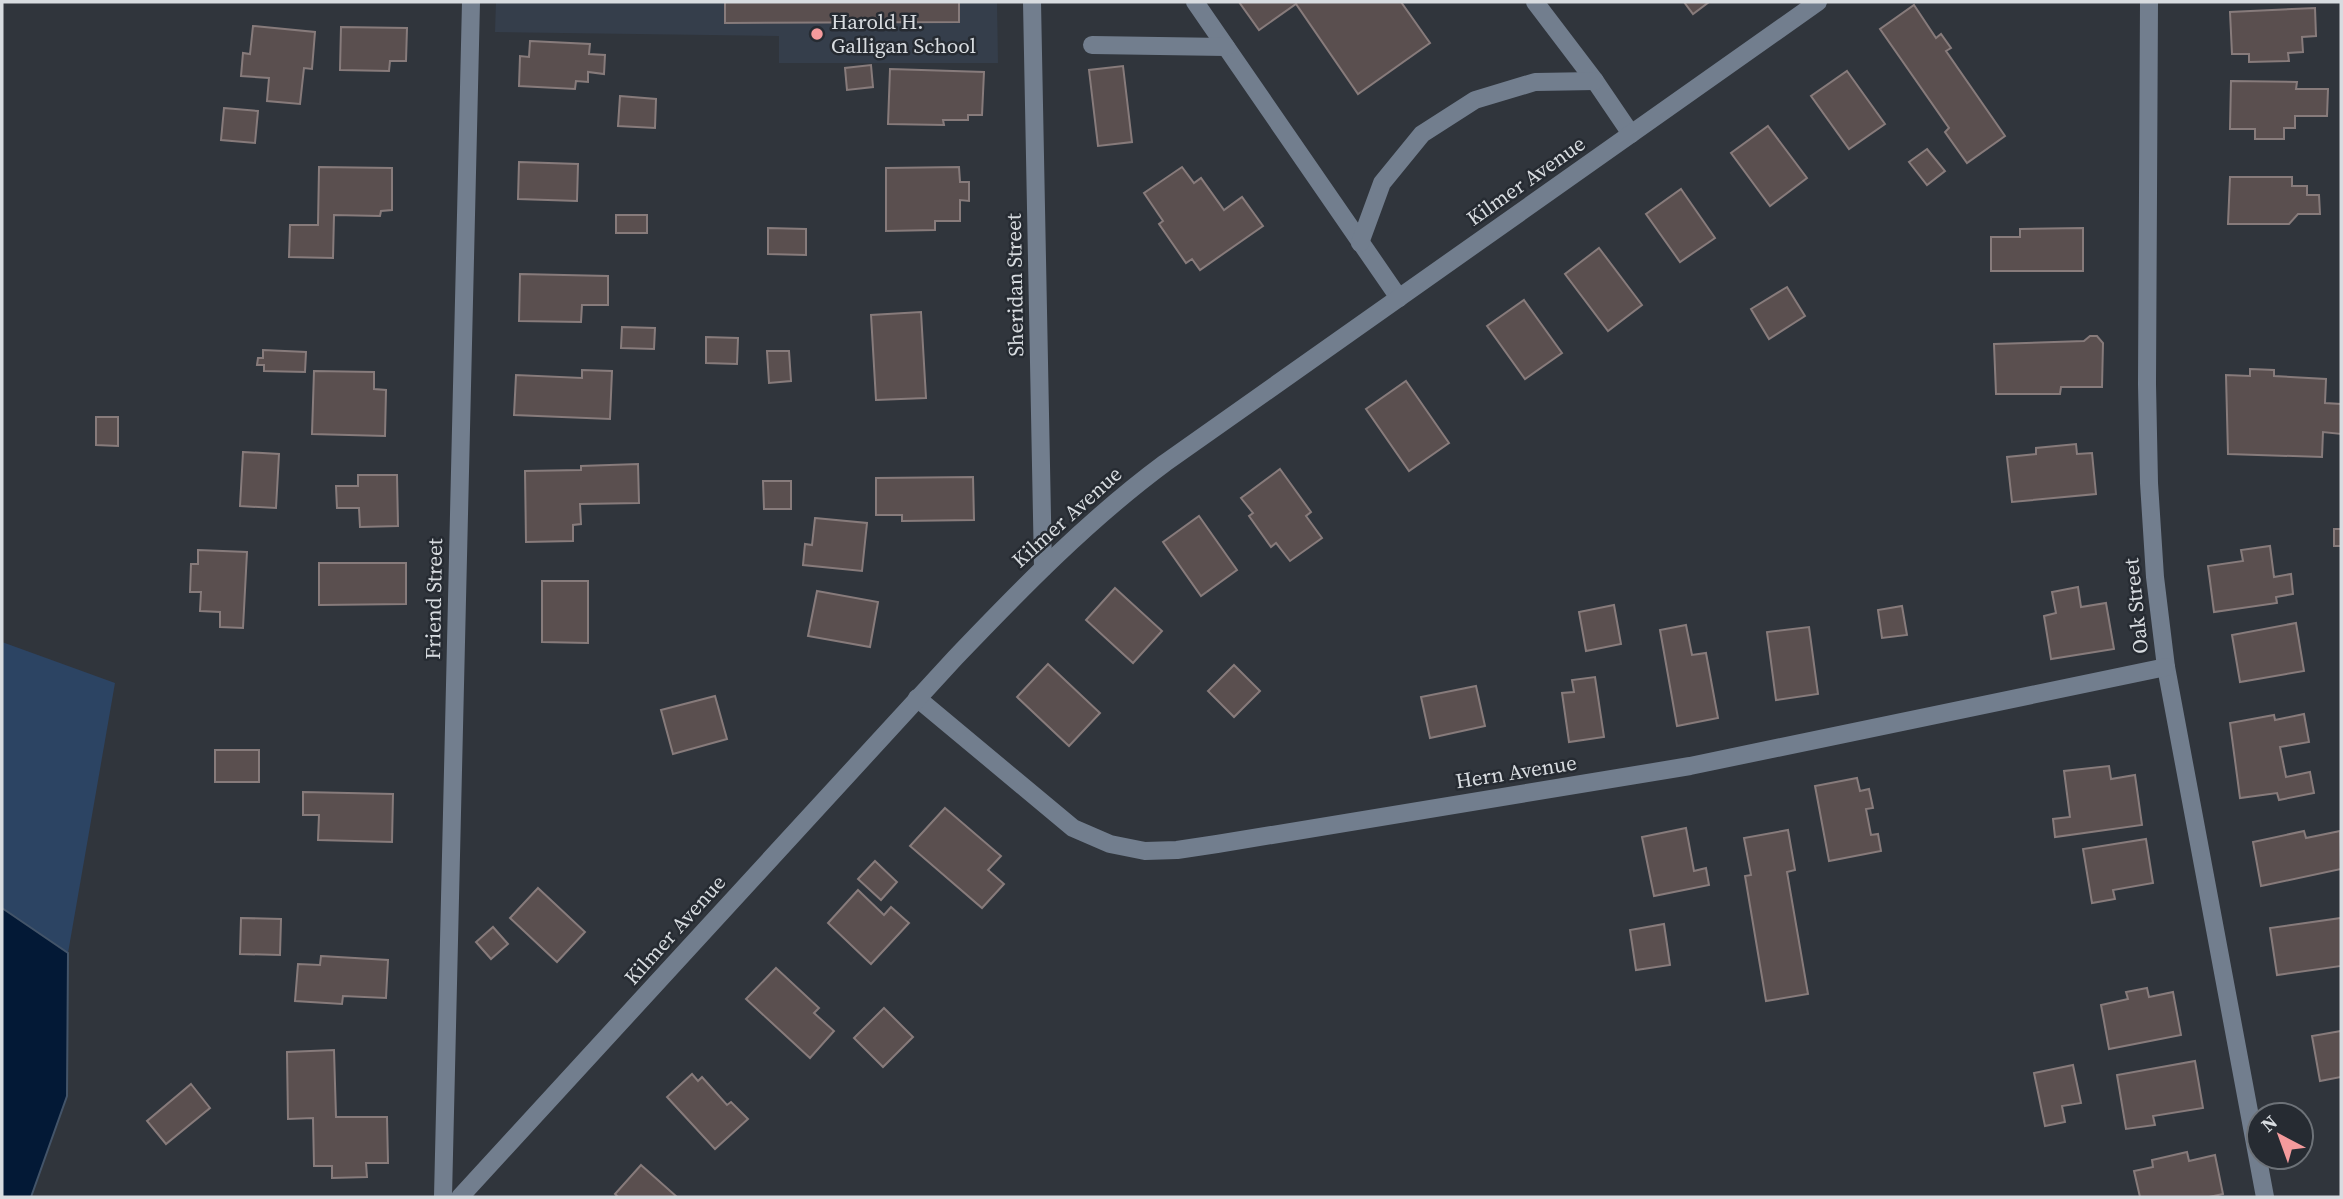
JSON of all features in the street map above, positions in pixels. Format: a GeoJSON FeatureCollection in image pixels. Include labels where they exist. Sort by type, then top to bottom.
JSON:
{"type":"FeatureCollection","features":[{"type":"Feature","properties":{"kind":"street","name":"Friend Street"},"geometry":{"type":"LineString","coordinates":[[443,1197],[471,2]]}},
{"type":"Feature","properties":{"kind":"street","name":"Sheridan Street"},"geometry":{"type":"LineString","coordinates":[[1032,2],[1043,568]]}},
{"type":"Feature","properties":{"kind":"street"},"geometry":{"type":"LineString","coordinates":[[1195,2],[1399,298]]}},
{"type":"Feature","properties":{"kind":"street"},"geometry":{"type":"LineString","coordinates":[[1535,2],[1631,134]]}},
{"type":"Feature","properties":{"kind":"street","name":"Kilmer Avenue"},"geometry":{"type":"LineString","coordinates":[[460,1197],[917,698],[1043,568],[1134,486],[1818,2]]}},
{"type":"Feature","properties":{"kind":"street","name":"Oak Street"},"geometry":{"type":"LineString","coordinates":[[2150,2],[2148,421],[2152,532],[2166,667],[2264,1197]]}},
{"type":"Feature","properties":{"kind":"street"},"geometry":{"type":"LineString","coordinates":[[1092,45],[1226,47]]}},
{"type":"Feature","properties":{"kind":"street"},"geometry":{"type":"LineString","coordinates":[[1360,243],[1382,184],[1422,134],[1475,100],[1535,82],[1595,81]]}},
{"type":"Feature","properties":{"kind":"street","name":"Hern Avenue"},"geometry":{"type":"LineString","coordinates":[[917,698],[1073,828],[1129,849],[1161,851],[1690,766],[2166,667]]}},
{"type":"Feature","properties":{"kind":"shaded area","name":"Harold H. Galligan School"},"geometry":{"type":"Polygon","coordinates":[[[496,2],[997,2],[998,63],[779,63],[779,36],[495,32],[496,2]]]}},
{"type":"Feature","properties":{"kind":"shaded area"},"geometry":{"type":"Polygon","coordinates":[[[2,642],[115,683],[68,953],[2,910],[2,642]]]}},
{"type":"Feature","properties":{"kind":"shaded area"},"geometry":{"type":"Polygon","coordinates":[[[2,908],[68,953],[67,1096],[31,1197],[2,1197],[2,908]]]}},
{"type":"Feature","properties":{"kind":"building"},"geometry":{"type":"Polygon","coordinates":[[[725,2],[959,2],[959,22],[725,23],[725,2]]]}},
{"type":"Feature","properties":{"kind":"building"},"geometry":{"type":"Polygon","coordinates":[[[1239,2],[1401,2],[1430,43],[1358,94],[1296,4],[1259,30],[1239,2]]]}},
{"type":"Feature","properties":{"kind":"building"},"geometry":{"type":"Polygon","coordinates":[[[1684,2],[1709,2],[1693,14],[1684,2]]]}},
{"type":"Feature","properties":{"kind":"building"},"geometry":{"type":"Polygon","coordinates":[[[1914,5],[1936,38],[1941,34],[1951,48],[1946,51],[2005,136],[1967,163],[1945,132],[1949,128],[1880,29],[1914,5]]]}},
{"type":"Feature","properties":{"kind":"building"},"geometry":{"type":"Polygon","coordinates":[[[2315,8],[2316,36],[2302,37],[2303,52],[2288,53],[2289,61],[2249,62],[2249,54],[2232,54],[2230,12],[2315,8]]]}},
{"type":"Feature","properties":{"kind":"building"},"geometry":{"type":"Polygon","coordinates":[[[253,26],[315,32],[312,69],[304,68],[300,104],[267,101],[269,78],[241,76],[243,53],[250,54],[253,26]]]}},
{"type":"Feature","properties":{"kind":"building"},"geometry":{"type":"Polygon","coordinates":[[[341,27],[407,28],[406,61],[390,61],[389,71],[340,70],[341,27]]]}},
{"type":"Feature","properties":{"kind":"building"},"geometry":{"type":"Polygon","coordinates":[[[530,41],[590,44],[589,54],[605,55],[604,74],[588,72],[588,82],[576,81],[575,89],[519,86],[520,56],[529,57],[530,41]]]}},
{"type":"Feature","properties":{"kind":"building"},"geometry":{"type":"Polygon","coordinates":[[[871,65],[873,87],[847,90],[845,68],[871,65]]]}},
{"type":"Feature","properties":{"kind":"building"},"geometry":{"type":"Polygon","coordinates":[[[1123,66],[1132,142],[1098,146],[1089,70],[1123,66]]]}},
{"type":"Feature","properties":{"kind":"building"},"geometry":{"type":"Polygon","coordinates":[[[890,69],[984,72],[982,115],[968,115],[968,120],[943,120],[944,125],[888,124],[890,69]]]}},
{"type":"Feature","properties":{"kind":"building"},"geometry":{"type":"Polygon","coordinates":[[[1847,71],[1885,124],[1849,149],[1811,96],[1847,71]]]}},
{"type":"Feature","properties":{"kind":"building"},"geometry":{"type":"Polygon","coordinates":[[[2231,81],[2297,82],[2296,89],[2328,89],[2327,116],[2295,116],[2295,128],[2284,128],[2284,139],[2255,139],[2255,129],[2230,129],[2231,81]]]}},
{"type":"Feature","properties":{"kind":"building"},"geometry":{"type":"Polygon","coordinates":[[[620,96],[656,99],[655,128],[618,126],[620,96]]]}},
{"type":"Feature","properties":{"kind":"building"},"geometry":{"type":"Polygon","coordinates":[[[224,108],[258,111],[255,143],[221,140],[224,108]]]}},
{"type":"Feature","properties":{"kind":"building"},"geometry":{"type":"Polygon","coordinates":[[[1768,126],[1807,178],[1770,206],[1731,153],[1768,126]]]}},
{"type":"Feature","properties":{"kind":"building"},"geometry":{"type":"Polygon","coordinates":[[[1927,149],[1945,171],[1927,185],[1909,162],[1927,149]]]}},
{"type":"Feature","properties":{"kind":"building"},"geometry":{"type":"Polygon","coordinates":[[[519,162],[578,164],[577,201],[518,199],[519,162]]]}},
{"type":"Feature","properties":{"kind":"building"},"geometry":{"type":"Polygon","coordinates":[[[319,167],[392,168],[392,210],[381,211],[380,216],[334,215],[333,258],[289,257],[290,225],[318,225],[319,167]]]}},
{"type":"Feature","properties":{"kind":"building"},"geometry":{"type":"Polygon","coordinates":[[[959,167],[960,182],[969,182],[969,201],[960,200],[960,221],[935,221],[935,230],[886,231],[886,168],[959,167]]]}},
{"type":"Feature","properties":{"kind":"building"},"geometry":{"type":"Polygon","coordinates":[[[1182,167],[1194,183],[1201,178],[1224,210],[1242,197],[1263,226],[1200,270],[1192,259],[1186,263],[1159,224],[1163,221],[1144,193],[1182,167]]]}},
{"type":"Feature","properties":{"kind":"building"},"geometry":{"type":"Polygon","coordinates":[[[2230,177],[2292,177],[2292,186],[2307,186],[2307,195],[2319,195],[2320,214],[2298,214],[2289,224],[2228,224],[2230,177]]]}},
{"type":"Feature","properties":{"kind":"building"},"geometry":{"type":"Polygon","coordinates":[[[1681,189],[1715,238],[1680,262],[1646,214],[1681,189]]]}},
{"type":"Feature","properties":{"kind":"building"},"geometry":{"type":"Polygon","coordinates":[[[616,215],[647,215],[647,233],[616,233],[616,215]]]}},
{"type":"Feature","properties":{"kind":"building"},"geometry":{"type":"Polygon","coordinates":[[[768,228],[806,229],[806,255],[768,254],[768,228]]]}},
{"type":"Feature","properties":{"kind":"building"},"geometry":{"type":"Polygon","coordinates":[[[2083,228],[2083,271],[1991,271],[1991,237],[2020,237],[2020,229],[2083,228]]]}},
{"type":"Feature","properties":{"kind":"building"},"geometry":{"type":"Polygon","coordinates":[[[1599,248],[1642,305],[1608,331],[1565,274],[1599,248]]]}},
{"type":"Feature","properties":{"kind":"building"},"geometry":{"type":"Polygon","coordinates":[[[520,274],[608,276],[608,305],[582,305],[581,322],[519,321],[520,274]]]}},
{"type":"Feature","properties":{"kind":"building"},"geometry":{"type":"Polygon","coordinates":[[[1787,287],[1805,316],[1769,339],[1751,309],[1787,287]]]}},
{"type":"Feature","properties":{"kind":"building"},"geometry":{"type":"Polygon","coordinates":[[[1524,300],[1562,353],[1525,379],[1487,326],[1524,300]]]}},
{"type":"Feature","properties":{"kind":"building"},"geometry":{"type":"Polygon","coordinates":[[[921,312],[926,398],[876,400],[871,315],[921,312]]]}},
{"type":"Feature","properties":{"kind":"building"},"geometry":{"type":"Polygon","coordinates":[[[622,327],[655,328],[654,349],[621,348],[622,327]]]}},
{"type":"Feature","properties":{"kind":"building"},"geometry":{"type":"Polygon","coordinates":[[[2090,336],[2097,336],[2103,343],[2102,387],[2061,387],[2060,394],[1996,394],[1994,344],[2084,341],[2090,336]]]}},
{"type":"Feature","properties":{"kind":"building"},"geometry":{"type":"Polygon","coordinates":[[[706,337],[738,338],[737,364],[706,363],[706,337]]]}},
{"type":"Feature","properties":{"kind":"building"},"geometry":{"type":"Polygon","coordinates":[[[263,350],[306,352],[305,372],[264,371],[264,365],[257,365],[258,358],[263,358],[263,350]]]}},
{"type":"Feature","properties":{"kind":"building"},"geometry":{"type":"Polygon","coordinates":[[[767,351],[789,351],[791,381],[769,383],[767,351]]]}},
{"type":"Feature","properties":{"kind":"building"},"geometry":{"type":"Polygon","coordinates":[[[2250,369],[2274,370],[2274,376],[2326,379],[2325,403],[2341,404],[2341,434],[2323,432],[2322,457],[2228,454],[2226,375],[2250,376],[2250,369]]]}},
{"type":"Feature","properties":{"kind":"building"},"geometry":{"type":"Polygon","coordinates":[[[582,370],[612,371],[610,419],[514,415],[516,375],[582,378],[582,370]]]}},
{"type":"Feature","properties":{"kind":"building"},"geometry":{"type":"Polygon","coordinates":[[[314,371],[374,372],[374,389],[386,390],[385,436],[312,434],[314,371]]]}},
{"type":"Feature","properties":{"kind":"building"},"geometry":{"type":"Polygon","coordinates":[[[1406,381],[1449,443],[1409,471],[1366,409],[1406,381]]]}},
{"type":"Feature","properties":{"kind":"building"},"geometry":{"type":"Polygon","coordinates":[[[96,417],[118,417],[118,446],[96,445],[96,417]]]}},
{"type":"Feature","properties":{"kind":"building"},"geometry":{"type":"Polygon","coordinates":[[[2076,444],[2077,454],[2092,453],[2096,494],[2012,502],[2007,457],[2036,454],[2036,448],[2076,444]]]}},
{"type":"Feature","properties":{"kind":"building"},"geometry":{"type":"Polygon","coordinates":[[[243,452],[279,454],[276,508],[240,506],[243,452]]]}},
{"type":"Feature","properties":{"kind":"building"},"geometry":{"type":"Polygon","coordinates":[[[638,464],[639,503],[580,504],[581,524],[573,525],[573,541],[526,542],[525,471],[581,470],[581,466],[638,464]]]}},
{"type":"Feature","properties":{"kind":"building"},"geometry":{"type":"Polygon","coordinates":[[[1280,469],[1311,512],[1306,516],[1322,538],[1290,561],[1276,543],[1271,547],[1249,516],[1253,513],[1241,498],[1280,469]]]}},
{"type":"Feature","properties":{"kind":"building"},"geometry":{"type":"Polygon","coordinates":[[[358,475],[397,475],[398,526],[360,527],[359,508],[337,508],[336,486],[358,486],[358,475]]]}},
{"type":"Feature","properties":{"kind":"building"},"geometry":{"type":"Polygon","coordinates":[[[973,477],[974,520],[902,521],[902,515],[876,515],[876,478],[973,477]]]}},
{"type":"Feature","properties":{"kind":"building"},"geometry":{"type":"Polygon","coordinates":[[[763,481],[791,481],[791,509],[764,509],[763,481]]]}},
{"type":"Feature","properties":{"kind":"building"},"geometry":{"type":"Polygon","coordinates":[[[1199,516],[1237,570],[1201,596],[1163,542],[1199,516]]]}},
{"type":"Feature","properties":{"kind":"building"},"geometry":{"type":"Polygon","coordinates":[[[815,518],[867,523],[862,571],[803,565],[805,544],[812,545],[815,518]]]}},
{"type":"Feature","properties":{"kind":"building"},"geometry":{"type":"Polygon","coordinates":[[[2334,529],[2341,529],[2341,546],[2334,546],[2334,529]]]}},
{"type":"Feature","properties":{"kind":"building"},"geometry":{"type":"Polygon","coordinates":[[[2270,546],[2274,577],[2291,574],[2293,594],[2276,597],[2277,603],[2214,612],[2208,566],[2243,561],[2241,550],[2270,546]]]}},
{"type":"Feature","properties":{"kind":"building"},"geometry":{"type":"Polygon","coordinates":[[[198,550],[247,552],[243,628],[220,627],[220,612],[200,611],[201,592],[190,592],[191,564],[198,564],[198,550]]]}},
{"type":"Feature","properties":{"kind":"building"},"geometry":{"type":"Polygon","coordinates":[[[319,563],[406,563],[406,604],[319,605],[319,563]]]}},
{"type":"Feature","properties":{"kind":"building"},"geometry":{"type":"Polygon","coordinates":[[[542,581],[588,581],[588,643],[542,642],[542,581]]]}},
{"type":"Feature","properties":{"kind":"building"},"geometry":{"type":"Polygon","coordinates":[[[2078,587],[2081,607],[2106,603],[2114,649],[2051,659],[2044,616],[2056,613],[2052,592],[2078,587]]]}},
{"type":"Feature","properties":{"kind":"building"},"geometry":{"type":"Polygon","coordinates":[[[1115,588],[1162,631],[1133,663],[1086,620],[1115,588]]]}},
{"type":"Feature","properties":{"kind":"building"},"geometry":{"type":"Polygon","coordinates":[[[817,591],[878,602],[870,647],[808,636],[817,591]]]}},
{"type":"Feature","properties":{"kind":"building"},"geometry":{"type":"Polygon","coordinates":[[[1614,605],[1621,644],[1586,651],[1579,612],[1614,605]]]}},
{"type":"Feature","properties":{"kind":"building"},"geometry":{"type":"Polygon","coordinates":[[[1902,606],[1907,635],[1882,638],[1878,610],[1902,606]]]}},
{"type":"Feature","properties":{"kind":"building"},"geometry":{"type":"Polygon","coordinates":[[[2296,623],[2304,671],[2240,682],[2232,635],[2296,623]]]}},
{"type":"Feature","properties":{"kind":"building"},"geometry":{"type":"Polygon","coordinates":[[[1686,625],[1692,655],[1706,653],[1718,718],[1677,726],[1660,630],[1686,625]]]}},
{"type":"Feature","properties":{"kind":"building"},"geometry":{"type":"Polygon","coordinates":[[[1809,627],[1818,694],[1776,700],[1767,632],[1809,627]]]}},
{"type":"Feature","properties":{"kind":"building"},"geometry":{"type":"Polygon","coordinates":[[[1048,664],[1100,713],[1069,746],[1017,697],[1048,664]]]}},
{"type":"Feature","properties":{"kind":"building"},"geometry":{"type":"Polygon","coordinates":[[[1234,665],[1260,691],[1234,717],[1208,691],[1234,665]]]}},
{"type":"Feature","properties":{"kind":"building"},"geometry":{"type":"Polygon","coordinates":[[[1595,677],[1604,737],[1569,742],[1562,693],[1574,692],[1572,680],[1595,677]]]}},
{"type":"Feature","properties":{"kind":"building"},"geometry":{"type":"Polygon","coordinates":[[[1476,686],[1485,726],[1430,738],[1421,697],[1476,686]]]}},
{"type":"Feature","properties":{"kind":"building"},"geometry":{"type":"Polygon","coordinates":[[[715,696],[727,739],[673,754],[661,710],[715,696]]]}},
{"type":"Feature","properties":{"kind":"building"},"geometry":{"type":"Polygon","coordinates":[[[2304,714],[2309,742],[2280,747],[2286,777],[2310,772],[2314,793],[2279,800],[2277,793],[2240,798],[2230,723],[2274,715],[2275,720],[2304,714]]]}},
{"type":"Feature","properties":{"kind":"building"},"geometry":{"type":"Polygon","coordinates":[[[215,750],[259,750],[259,782],[215,782],[215,750]]]}},
{"type":"Feature","properties":{"kind":"building"},"geometry":{"type":"Polygon","coordinates":[[[2109,766],[2111,779],[2135,775],[2142,825],[2055,837],[2053,819],[2070,817],[2064,771],[2109,766]]]}},
{"type":"Feature","properties":{"kind":"building"},"geometry":{"type":"Polygon","coordinates":[[[1857,778],[1860,791],[1869,789],[1873,808],[1866,809],[1871,835],[1878,834],[1881,851],[1829,861],[1815,786],[1857,778]]]}},
{"type":"Feature","properties":{"kind":"building"},"geometry":{"type":"Polygon","coordinates":[[[303,792],[393,794],[392,842],[318,840],[319,815],[303,815],[303,792]]]}},
{"type":"Feature","properties":{"kind":"building"},"geometry":{"type":"Polygon","coordinates":[[[945,808],[1001,856],[988,870],[1004,884],[982,908],[910,846],[945,808]]]}},
{"type":"Feature","properties":{"kind":"building"},"geometry":{"type":"Polygon","coordinates":[[[1686,828],[1694,871],[1706,868],[1709,885],[1654,896],[1642,837],[1686,828]]]}},
{"type":"Feature","properties":{"kind":"building"},"geometry":{"type":"Polygon","coordinates":[[[1788,830],[1795,870],[1787,872],[1808,994],[1766,1001],[1745,876],[1751,875],[1744,838],[1788,830]]]}},
{"type":"Feature","properties":{"kind":"building"},"geometry":{"type":"Polygon","coordinates":[[[2304,831],[2306,838],[2340,831],[2341,869],[2261,886],[2253,842],[2304,831]]]}},
{"type":"Feature","properties":{"kind":"building"},"geometry":{"type":"Polygon","coordinates":[[[2146,839],[2153,883],[2113,890],[2115,899],[2092,903],[2083,849],[2146,839]]]}},
{"type":"Feature","properties":{"kind":"building"},"geometry":{"type":"Polygon","coordinates":[[[875,861],[897,882],[881,900],[858,879],[875,861]]]}},
{"type":"Feature","properties":{"kind":"building"},"geometry":{"type":"Polygon","coordinates":[[[538,888],[585,932],[557,962],[510,918],[538,888]]]}},
{"type":"Feature","properties":{"kind":"building"},"geometry":{"type":"Polygon","coordinates":[[[858,890],[884,915],[891,907],[909,923],[871,964],[828,923],[858,890]]]}},
{"type":"Feature","properties":{"kind":"building"},"geometry":{"type":"Polygon","coordinates":[[[241,918],[281,919],[280,955],[240,954],[241,918]]]}},
{"type":"Feature","properties":{"kind":"building"},"geometry":{"type":"Polygon","coordinates":[[[2341,918],[2341,966],[2277,975],[2270,928],[2341,918]]]}},
{"type":"Feature","properties":{"kind":"building"},"geometry":{"type":"Polygon","coordinates":[[[1664,924],[1670,965],[1636,970],[1630,930],[1664,924]]]}},
{"type":"Feature","properties":{"kind":"building"},"geometry":{"type":"Polygon","coordinates":[[[493,927],[508,944],[491,959],[476,942],[493,927]]]}},
{"type":"Feature","properties":{"kind":"building"},"geometry":{"type":"Polygon","coordinates":[[[321,956],[388,960],[386,998],[343,996],[342,1004],[295,1001],[298,964],[320,965],[321,956]]]}},
{"type":"Feature","properties":{"kind":"building"},"geometry":{"type":"Polygon","coordinates":[[[776,968],[819,1008],[814,1013],[834,1031],[810,1058],[746,999],[776,968]]]}},
{"type":"Feature","properties":{"kind":"building"},"geometry":{"type":"Polygon","coordinates":[[[2147,988],[2149,997],[2173,992],[2181,1035],[2109,1049],[2101,1005],[2128,999],[2126,992],[2147,988]]]}},
{"type":"Feature","properties":{"kind":"building"},"geometry":{"type":"Polygon","coordinates":[[[884,1008],[913,1037],[883,1067],[854,1038],[884,1008]]]}},
{"type":"Feature","properties":{"kind":"building"},"geometry":{"type":"Polygon","coordinates":[[[2341,1031],[2341,1077],[2320,1081],[2312,1036],[2341,1031]]]}},
{"type":"Feature","properties":{"kind":"building"},"geometry":{"type":"Polygon","coordinates":[[[334,1050],[336,1117],[387,1117],[388,1163],[366,1163],[367,1177],[332,1178],[332,1166],[314,1166],[313,1118],[288,1119],[287,1052],[334,1050]]]}},
{"type":"Feature","properties":{"kind":"building"},"geometry":{"type":"Polygon","coordinates":[[[2195,1061],[2203,1108],[2153,1116],[2155,1125],[2126,1129],[2117,1075],[2195,1061]]]}},
{"type":"Feature","properties":{"kind":"building"},"geometry":{"type":"Polygon","coordinates":[[[2073,1065],[2081,1103],[2062,1106],[2065,1122],[2045,1126],[2034,1073],[2073,1065]]]}},
{"type":"Feature","properties":{"kind":"building"},"geometry":{"type":"Polygon","coordinates":[[[692,1074],[698,1081],[702,1077],[727,1105],[731,1102],[748,1119],[715,1149],[667,1097],[692,1074]]]}},
{"type":"Feature","properties":{"kind":"building"},"geometry":{"type":"Polygon","coordinates":[[[191,1084],[210,1108],[166,1144],[147,1121],[191,1084]]]}},
{"type":"Feature","properties":{"kind":"building"},"geometry":{"type":"Polygon","coordinates":[[[2187,1152],[2189,1161],[2215,1155],[2223,1194],[2209,1197],[2140,1197],[2134,1171],[2153,1167],[2152,1160],[2187,1152]]]}},
{"type":"Feature","properties":{"kind":"building"},"geometry":{"type":"Polygon","coordinates":[[[641,1165],[677,1197],[618,1197],[615,1194],[641,1165]]]}},
{"type":"Feature","properties":{"kind":"place","name":"Harold H. Galligan School"},"geometry":{"type":"Point","coordinates":[817,34]}}]}
